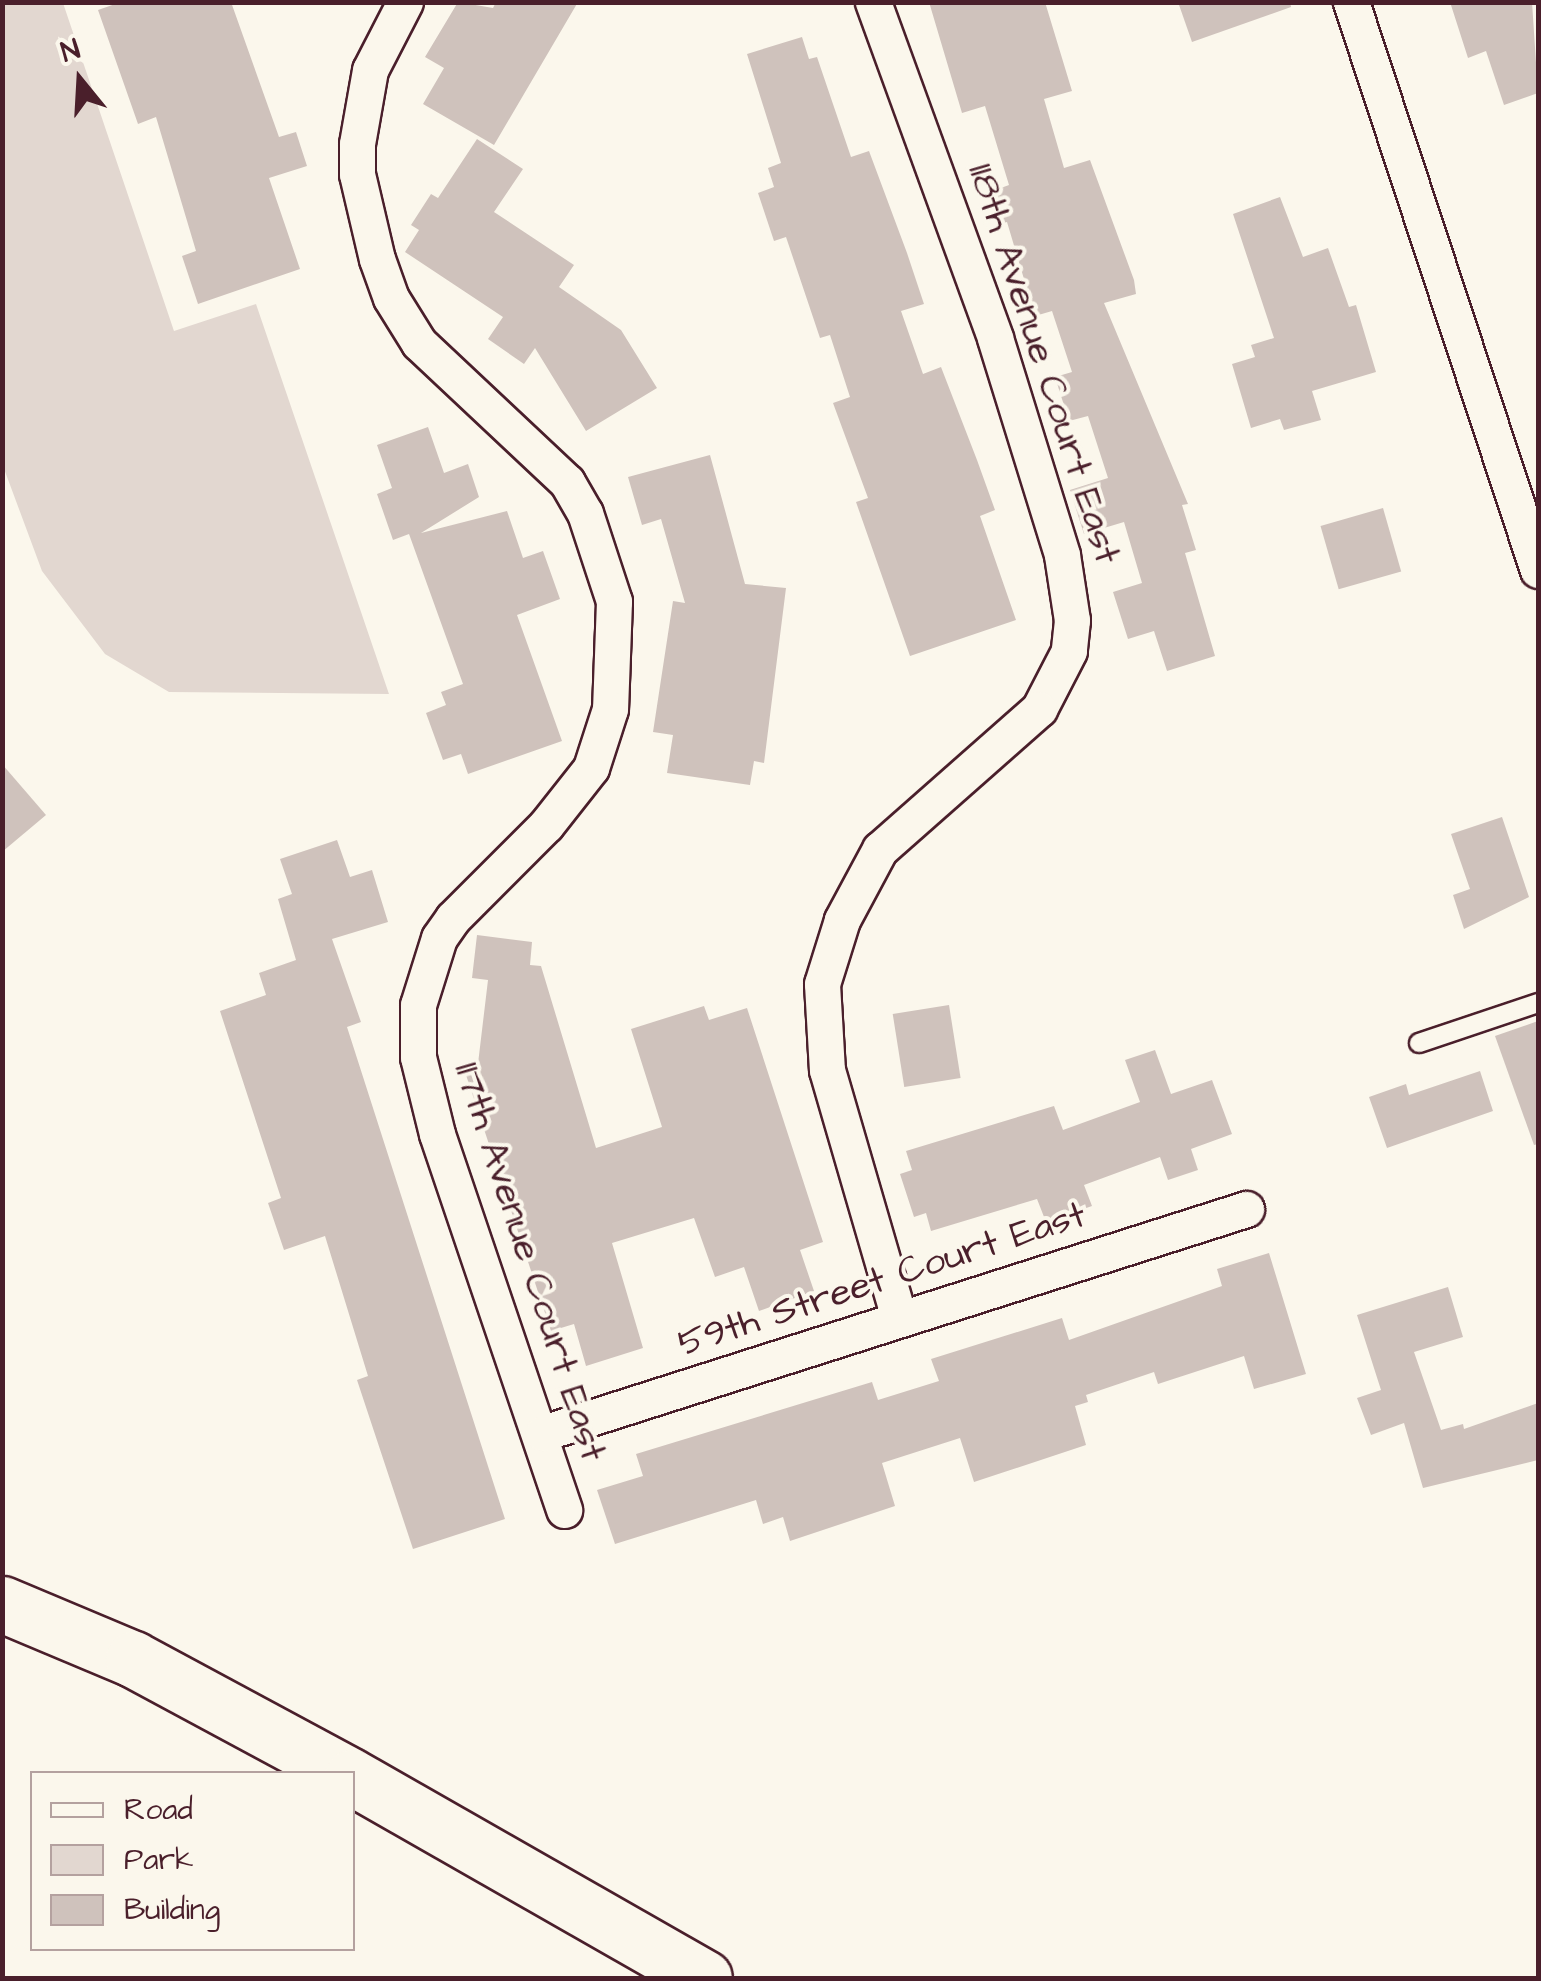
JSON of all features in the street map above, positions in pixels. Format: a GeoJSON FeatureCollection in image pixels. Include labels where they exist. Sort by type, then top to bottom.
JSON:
{"type":"FeatureCollection","features":[{"type":"Feature","properties":{"kind":"highway"},"geometry":{"type":"LineString","coordinates":[[2,1604],[134,1659],[343,1771]]}},
{"type":"Feature","properties":{"kind":"highway"},"geometry":{"type":"LineString","coordinates":[[355,1778],[704,1978]]}},
{"type":"Feature","properties":{"kind":"street","name":"117th Avenue Court East"},"geometry":{"type":"LineString","coordinates":[[405,2],[370,70],[357,144],[357,174],[391,298],[419,344],[567,482],[585,513],[614,601],[610,709],[591,768],[546,824],[453,918],[439,938],[418,1005],[418,1057],[437,1134],[523,1394],[543,1433],[564,1510]]}},
{"type":"Feature","properties":{"kind":"street","name":"118th Avenue Court East"},"geometry":{"type":"LineString","coordinates":[[873,2],[994,338],[1062,555],[1072,620],[1068,651],[1039,709],[880,849],[842,920],[822,984],[827,1070],[899,1318]]}},
{"type":"Feature","properties":{"kind":"street"},"geometry":{"type":"LineString","coordinates":[[1352,2],[1538,570]]}},
{"type":"Feature","properties":{"kind":"street","name":"59th Street Court East"},"geometry":{"type":"LineString","coordinates":[[543,1433],[1246,1208]]}},
{"type":"Feature","properties":{"kind":"lane"},"geometry":{"type":"LineString","coordinates":[[1419,1044],[1538,1003]]}},
{"type":"Feature","properties":{"kind":"green space"},"geometry":{"type":"Polygon","coordinates":[[[3,2],[63,3],[174,331],[256,304],[389,694],[169,692],[105,654],[42,571],[3,466],[3,2]]]}},
{"type":"Feature","properties":{"kind":"building"},"geometry":{"type":"Polygon","coordinates":[[[121,2],[231,2],[279,137],[296,132],[307,166],[269,178],[300,269],[198,304],[182,256],[196,251],[156,117],[138,124],[98,10],[121,2]]]}},
{"type":"Feature","properties":{"kind":"building"},"geometry":{"type":"Polygon","coordinates":[[[458,2],[493,8],[496,2],[578,2],[494,145],[423,104],[444,68],[425,57],[458,2]]]}},
{"type":"Feature","properties":{"kind":"building"},"geometry":{"type":"Polygon","coordinates":[[[929,2],[1045,2],[1072,91],[1044,99],[1064,168],[1090,160],[1134,280],[1136,294],[1104,303],[1188,504],[1182,505],[1196,550],[1185,553],[1215,656],[1167,671],[1154,631],[1128,639],[1113,592],[1142,583],[1124,522],[1084,534],[1070,490],[1108,478],[1088,416],[1069,421],[1055,377],[1072,372],[1052,311],[1035,316],[1007,222],[1000,224],[990,192],[1009,185],[985,106],[962,113],[929,2]]]}},
{"type":"Feature","properties":{"kind":"building"},"geometry":{"type":"Polygon","coordinates":[[[1178,2],[1290,2],[1291,7],[1192,42],[1178,2]]]}},
{"type":"Feature","properties":{"kind":"building"},"geometry":{"type":"Polygon","coordinates":[[[1450,2],[1532,2],[1538,93],[1504,105],[1486,51],[1468,58],[1450,2]]]}},
{"type":"Feature","properties":{"kind":"building"},"geometry":{"type":"Polygon","coordinates":[[[802,37],[809,59],[817,57],[851,157],[869,151],[907,253],[924,304],[901,311],[923,374],[941,367],[977,460],[995,510],[980,516],[1016,620],[910,656],[856,502],[868,498],[833,403],[850,397],[830,335],[820,338],[786,237],[774,241],[758,193],[774,187],[768,168],[781,163],[747,54],[802,37]]]}},
{"type":"Feature","properties":{"kind":"building"},"geometry":{"type":"Polygon","coordinates":[[[477,139],[523,169],[494,212],[574,265],[559,287],[621,330],[657,388],[586,431],[535,348],[524,364],[488,339],[503,317],[405,252],[419,230],[411,225],[431,194],[438,198],[477,139]]]}},
{"type":"Feature","properties":{"kind":"building"},"geometry":{"type":"Polygon","coordinates":[[[1280,197],[1303,257],[1328,248],[1349,307],[1356,305],[1376,372],[1312,391],[1321,420],[1284,430],[1280,419],[1251,428],[1232,364],[1255,357],[1251,345],[1274,338],[1233,214],[1280,197]]]}},
{"type":"Feature","properties":{"kind":"building"},"geometry":{"type":"Polygon","coordinates":[[[428,427],[444,473],[468,464],[479,497],[421,533],[507,511],[523,558],[543,551],[560,599],[517,615],[562,741],[468,774],[461,754],[443,760],[426,713],[446,705],[441,692],[463,684],[409,534],[393,540],[377,494],[392,488],[377,445],[428,427]]]}},
{"type":"Feature","properties":{"kind":"building"},"geometry":{"type":"Polygon","coordinates":[[[710,455],[745,584],[786,588],[764,763],[754,761],[750,785],[667,773],[673,735],[653,732],[673,601],[685,603],[661,519],[642,525],[628,477],[710,455]]]}},
{"type":"Feature","properties":{"kind":"building"},"geometry":{"type":"Polygon","coordinates":[[[1383,508],[1401,571],[1339,589],[1321,526],[1383,508]]]}},
{"type":"Feature","properties":{"kind":"building"},"geometry":{"type":"Polygon","coordinates":[[[2,764],[46,815],[2,852],[2,764]]]}},
{"type":"Feature","properties":{"kind":"building"},"geometry":{"type":"Polygon","coordinates":[[[1502,817],[1529,897],[1464,929],[1453,895],[1470,889],[1451,834],[1502,817]]]}},
{"type":"Feature","properties":{"kind":"building"},"geometry":{"type":"Polygon","coordinates":[[[337,840],[350,877],[372,870],[388,922],[332,939],[361,1022],[347,1027],[505,1519],[413,1549],[357,1380],[368,1376],[325,1236],[284,1250],[268,1203],[281,1198],[220,1011],[266,995],[259,973],[296,960],[278,899],[292,894],[280,859],[337,840]]]}},
{"type":"Feature","properties":{"kind":"building"},"geometry":{"type":"Polygon","coordinates":[[[477,935],[532,942],[530,965],[541,966],[596,1148],[662,1127],[631,1029],[704,1006],[709,1020],[747,1008],[823,1242],[800,1250],[814,1291],[759,1311],[744,1267],[715,1277],[694,1218],[612,1243],[643,1348],[586,1366],[574,1324],[551,1331],[466,1075],[477,1072],[488,980],[472,978],[477,935]]]}},
{"type":"Feature","properties":{"kind":"building"},"geometry":{"type":"Polygon","coordinates":[[[949,1005],[961,1078],[904,1087],[893,1014],[949,1005]]]}},
{"type":"Feature","properties":{"kind":"building"},"geometry":{"type":"Polygon","coordinates":[[[1538,1021],[1538,1144],[1534,1145],[1495,1036],[1538,1021]]]}},
{"type":"Feature","properties":{"kind":"building"},"geometry":{"type":"Polygon","coordinates":[[[1155,1050],[1171,1094],[1212,1080],[1232,1134],[1191,1149],[1198,1170],[1168,1180],[1160,1157],[1084,1185],[1092,1206],[1046,1222],[1037,1199],[931,1231],[926,1213],[914,1217],[900,1174],[912,1170],[906,1151],[1054,1106],[1063,1130],[1140,1102],[1125,1060],[1155,1050]]]}},
{"type":"Feature","properties":{"kind":"building"},"geometry":{"type":"Polygon","coordinates":[[[1480,1071],[1493,1111],[1387,1148],[1369,1097],[1406,1084],[1409,1095],[1480,1071]]]}},
{"type":"Feature","properties":{"kind":"building"},"geometry":{"type":"Polygon","coordinates":[[[1269,1253],[1306,1374],[1254,1389],[1244,1356],[1158,1384],[1154,1372],[1086,1395],[1088,1402],[1075,1406],[1086,1445],[974,1482],[960,1438],[882,1463],[895,1506],[790,1541],[783,1517],[763,1524],[756,1500],[615,1544],[597,1490],[643,1476],[636,1454],[872,1382],[878,1400],[939,1381],[931,1359],[1062,1318],[1069,1340],[1222,1286],[1217,1269],[1269,1253]]]}},
{"type":"Feature","properties":{"kind":"building"},"geometry":{"type":"Polygon","coordinates":[[[1448,1287],[1463,1337],[1414,1352],[1441,1430],[1463,1424],[1464,1429],[1538,1403],[1538,1460],[1423,1488],[1404,1423],[1371,1435],[1357,1398],[1381,1390],[1357,1315],[1448,1287]]]}}]}
